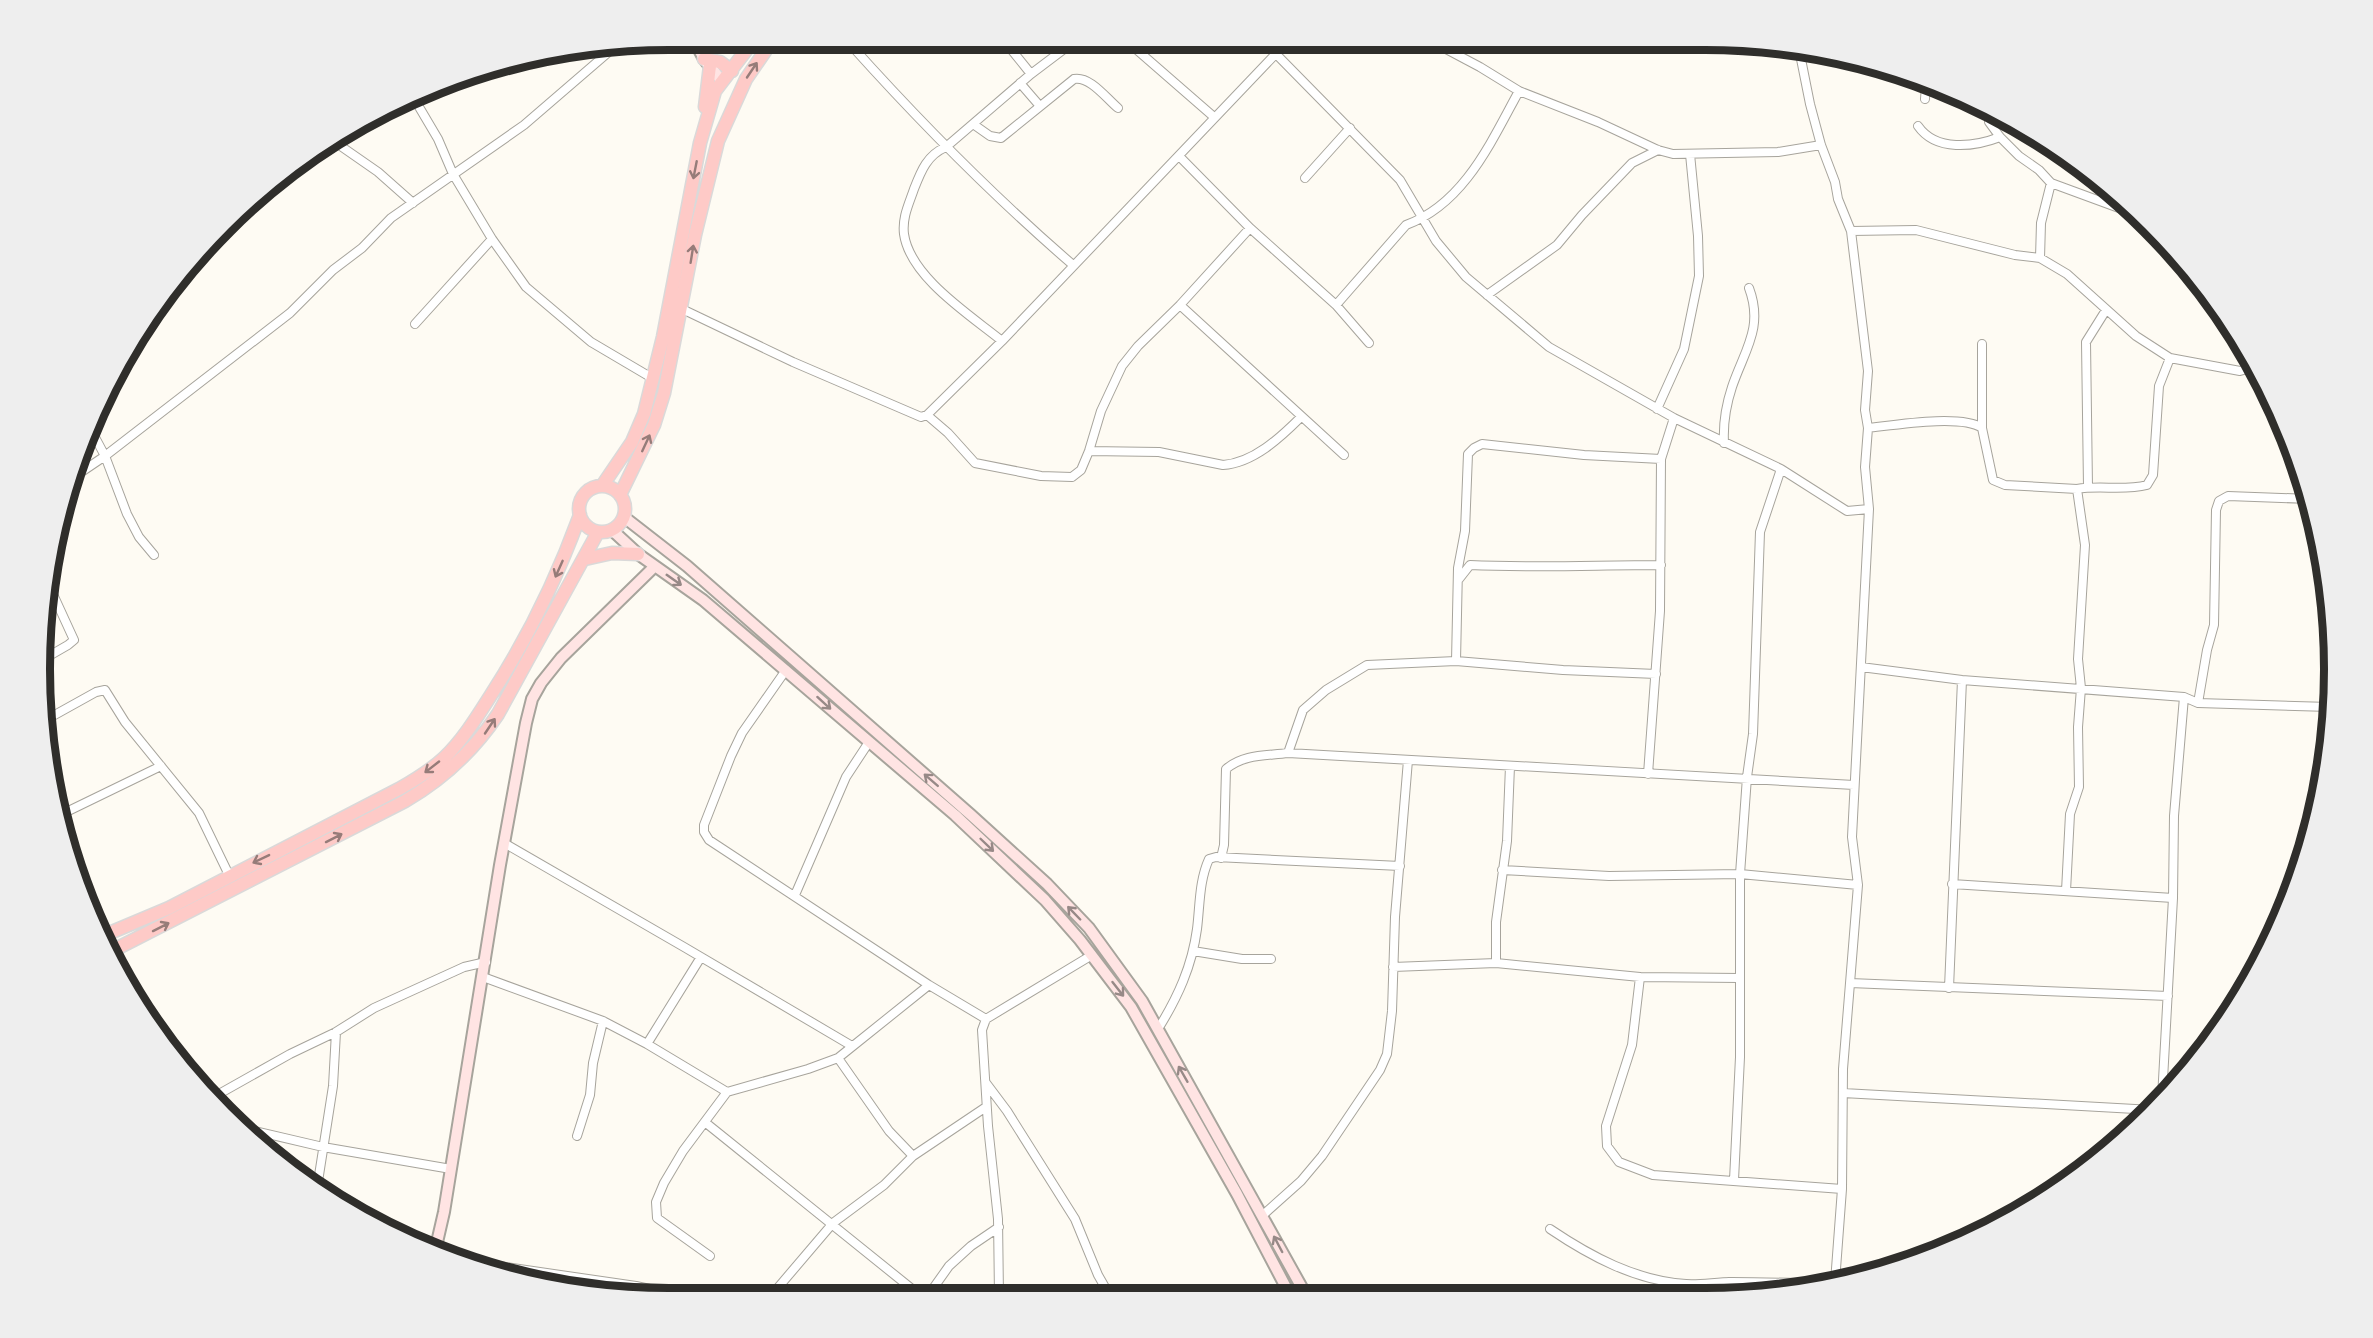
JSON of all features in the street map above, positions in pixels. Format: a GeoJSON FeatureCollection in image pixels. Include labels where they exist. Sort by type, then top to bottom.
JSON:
{"type":"FeatureCollection","features":[{"type":"Feature","properties":{"kind":"main road"},"geometry":{"type":"LineString","coordinates":[[699,50],[721,80]]}},
{"type":"Feature","properties":{"kind":"main road"},"geometry":{"type":"LineString","coordinates":[[602,486],[638,429],[644,414],[701,137],[715,91],[721,80],[732,71],[747,50]]}},
{"type":"Feature","properties":{"kind":"main road"},"geometry":{"type":"LineString","coordinates":[[620,495],[654,424],[672,360],[695,235],[718,141],[740,92],[766,50]]}},
{"type":"Feature","properties":{"kind":"main road"},"geometry":{"type":"LineString","coordinates":[[707,63],[720,62],[732,71]]}},
{"type":"Feature","properties":{"kind":"main road"},"geometry":{"type":"LineString","coordinates":[[701,137],[707,63]]}},
{"type":"Feature","properties":{"kind":"main road"},"geometry":{"type":"LineString","coordinates":[[657,358],[672,360]]}},
{"type":"Feature","properties":{"kind":"main road"},"geometry":{"type":"LineString","coordinates":[[109,933],[169,908],[399,789],[418,778],[445,757],[467,732],[510,665],[560,568],[580,515],[582,499],[594,488],[602,486],[609,487],[620,495],[624,502],[624,517],[612,530],[598,532],[587,526],[580,515]]}},
{"type":"Feature","properties":{"kind":"main road"},"geometry":{"type":"LineString","coordinates":[[624,517],[687,566],[971,815],[1047,884],[1104,946],[1142,1001],[1302,1288]]}},
{"type":"Feature","properties":{"kind":"main road"},"geometry":{"type":"LineString","coordinates":[[612,530],[638,554],[703,600],[786,670],[955,815],[1045,900],[1092,955],[1131,1007],[1242,1204],[1286,1288]]}},
{"type":"Feature","properties":{"kind":"main road"},"geometry":{"type":"LineString","coordinates":[[116,949],[397,805],[439,779],[482,739],[493,722],[598,532]]}},
{"type":"Feature","properties":{"kind":"main road"},"geometry":{"type":"LineString","coordinates":[[585,559],[612,553],[638,554]]}},
{"type":"Feature","properties":{"kind":"main road"},"geometry":{"type":"LineString","coordinates":[[437,1243],[525,723],[532,699],[541,683],[561,658],[655,566]]}},
{"type":"Feature","properties":{"kind":"street"},"geometry":{"type":"LineString","coordinates":[[856,50],[946,147],[1012,213],[1073,265]]}},
{"type":"Feature","properties":{"kind":"street"},"geometry":{"type":"LineString","coordinates":[[1012,50],[1031,74]]}},
{"type":"Feature","properties":{"kind":"street"},"geometry":{"type":"LineString","coordinates":[[1002,341],[927,278],[913,259],[904,234],[906,209],[922,169],[935,152],[946,147],[1020,83],[1063,50]]}},
{"type":"Feature","properties":{"kind":"street"},"geometry":{"type":"LineString","coordinates":[[1138,50],[1214,117]]}},
{"type":"Feature","properties":{"kind":"street"},"geometry":{"type":"LineString","coordinates":[[682,309],[804,367],[921,417],[927,415],[1002,341],[1280,50]]}},
{"type":"Feature","properties":{"kind":"street"},"geometry":{"type":"LineString","coordinates":[[1448,50],[1519,91],[1598,122],[1658,150],[1673,154],[1778,152],[1821,145]]}},
{"type":"Feature","properties":{"kind":"street"},"geometry":{"type":"LineString","coordinates":[[82,471],[105,456],[290,313],[333,270],[362,248],[391,218],[524,124],[607,53]]}},
{"type":"Feature","properties":{"kind":"street"},"geometry":{"type":"LineString","coordinates":[[1276,54],[1400,180],[1418,209],[1421,219],[1466,277],[1549,347],[1674,418],[1781,469],[1847,511],[1869,509]]}},
{"type":"Feature","properties":{"kind":"street"},"geometry":{"type":"LineString","coordinates":[[1801,57],[1821,145],[1851,231],[1868,371],[1865,467],[1869,509],[1852,837],[1858,885],[1843,1093],[1842,1189],[1836,1274]]}},
{"type":"Feature","properties":{"kind":"street"},"geometry":{"type":"LineString","coordinates":[[973,124],[990,136],[1000,138],[1074,79],[1081,78],[1088,81],[1118,108]]}},
{"type":"Feature","properties":{"kind":"street"},"geometry":{"type":"LineString","coordinates":[[721,80],[740,92]]}},
{"type":"Feature","properties":{"kind":"street"},"geometry":{"type":"LineString","coordinates":[[1020,83],[1039,105]]}},
{"type":"Feature","properties":{"kind":"street"},"geometry":{"type":"LineString","coordinates":[[1336,305],[1406,225],[1421,219],[1445,203],[1483,158],[1519,91]]}},
{"type":"Feature","properties":{"kind":"street"},"geometry":{"type":"LineString","coordinates":[[1925,99],[1926,91]]}},
{"type":"Feature","properties":{"kind":"street"},"geometry":{"type":"LineString","coordinates":[[417,104],[438,140],[453,174],[492,239],[526,287],[547,307],[611,356],[652,378]]}},
{"type":"Feature","properties":{"kind":"street"},"geometry":{"type":"LineString","coordinates":[[1989,119],[2000,137],[2051,183],[2116,207]]}},
{"type":"Feature","properties":{"kind":"street"},"geometry":{"type":"LineString","coordinates":[[1918,126],[1924,135],[1949,145],[1981,144],[2000,137]]}},
{"type":"Feature","properties":{"kind":"street"},"geometry":{"type":"LineString","coordinates":[[1305,178],[1350,128]]}},
{"type":"Feature","properties":{"kind":"street"},"geometry":{"type":"LineString","coordinates":[[339,145],[378,172],[413,203]]}},
{"type":"Feature","properties":{"kind":"street"},"geometry":{"type":"LineString","coordinates":[[1486,295],[1557,245],[1632,163],[1658,150]]}},
{"type":"Feature","properties":{"kind":"street"},"geometry":{"type":"LineString","coordinates":[[1657,409],[1684,349],[1699,276],[1698,236],[1690,154]]}},
{"type":"Feature","properties":{"kind":"street"},"geometry":{"type":"LineString","coordinates":[[1179,156],[1250,228],[1336,305],[1369,343]]}},
{"type":"Feature","properties":{"kind":"street"},"geometry":{"type":"LineString","coordinates":[[2040,258],[2041,223],[2051,183]]}},
{"type":"Feature","properties":{"kind":"street"},"geometry":{"type":"LineString","coordinates":[[927,415],[948,432],[975,464],[1041,476],[1072,477],[1081,470],[1101,411],[1122,366],[1138,346],[1180,305],[1250,228]]}},
{"type":"Feature","properties":{"kind":"street"},"geometry":{"type":"LineString","coordinates":[[1851,231],[1916,230],[2015,255],[2040,258],[2067,274],[2136,336],[2170,358],[2240,371],[2246,369]]}},
{"type":"Feature","properties":{"kind":"street"},"geometry":{"type":"LineString","coordinates":[[415,324],[492,239]]}},
{"type":"Feature","properties":{"kind":"street"},"geometry":{"type":"LineString","coordinates":[[1724,442],[1723,426],[1732,387],[1751,342],[1755,308],[1749,288]]}},
{"type":"Feature","properties":{"kind":"street"},"geometry":{"type":"LineString","coordinates":[[1180,305],[1344,455]]}},
{"type":"Feature","properties":{"kind":"street"},"geometry":{"type":"LineString","coordinates":[[2088,487],[2086,342],[2106,310]]}},
{"type":"Feature","properties":{"kind":"street"},"geometry":{"type":"LineString","coordinates":[[1982,344],[1982,428],[1993,480],[2005,485],[2077,489],[2088,487],[2134,488],[2147,485],[2153,475],[2159,386],[2170,358]]}},
{"type":"Feature","properties":{"kind":"street"},"geometry":{"type":"LineString","coordinates":[[1089,452],[1159,452],[1223,465],[1233,464],[1277,441],[1301,417]]}},
{"type":"Feature","properties":{"kind":"street"},"geometry":{"type":"LineString","coordinates":[[1648,774],[1660,611],[1661,459],[1674,418]]}},
{"type":"Feature","properties":{"kind":"street"},"geometry":{"type":"LineString","coordinates":[[1868,428],[1932,422],[1975,423],[1982,428]]}},
{"type":"Feature","properties":{"kind":"street"},"geometry":{"type":"LineString","coordinates":[[95,437],[105,456],[127,514],[139,537],[154,555]]}},
{"type":"Feature","properties":{"kind":"street"},"geometry":{"type":"LineString","coordinates":[[1456,661],[1458,579],[1465,531],[1468,454],[1474,448],[1482,444],[1584,455],[1661,459]]}},
{"type":"Feature","properties":{"kind":"street"},"geometry":{"type":"LineString","coordinates":[[1734,1180],[1740,1057],[1740,874],[1747,777],[1753,734],[1760,532],[1781,469]]}},
{"type":"Feature","properties":{"kind":"street"},"geometry":{"type":"LineString","coordinates":[[2066,891],[2070,814],[2079,787],[2078,727],[2081,688],[2078,659],[2085,545],[2077,489]]}},
{"type":"Feature","properties":{"kind":"street"},"geometry":{"type":"LineString","coordinates":[[2198,703],[2207,650],[2214,625],[2216,510],[2219,501],[2228,496],[2299,499]]}},
{"type":"Feature","properties":{"kind":"street"},"geometry":{"type":"LineString","coordinates":[[1458,579],[1470,565],[1508,567],[1661,565]]}},
{"type":"Feature","properties":{"kind":"street"},"geometry":{"type":"LineString","coordinates":[[50,655],[74,639],[54,596]]}},
{"type":"Feature","properties":{"kind":"street"},"geometry":{"type":"LineString","coordinates":[[1288,753],[1303,710],[1326,690],[1367,665],[1456,661],[1563,670],[1656,674]]}},
{"type":"Feature","properties":{"kind":"street"},"geometry":{"type":"LineString","coordinates":[[1861,668],[1962,680],[2184,697],[2198,703],[2322,707]]}},
{"type":"Feature","properties":{"kind":"street"},"geometry":{"type":"LineString","coordinates":[[786,670],[742,733],[704,825],[704,832],[709,840],[929,985],[986,1019]]}},
{"type":"Feature","properties":{"kind":"street"},"geometry":{"type":"LineString","coordinates":[[1949,988],[1962,680]]}},
{"type":"Feature","properties":{"kind":"street"},"geometry":{"type":"LineString","coordinates":[[52,717],[96,692],[105,690],[125,722],[199,813],[229,875]]}},
{"type":"Feature","properties":{"kind":"street"},"geometry":{"type":"LineString","coordinates":[[2163,1085],[2173,898],[2174,816],[2184,697]]}},
{"type":"Feature","properties":{"kind":"street"},"geometry":{"type":"LineString","coordinates":[[795,895],[846,777],[869,742]]}},
{"type":"Feature","properties":{"kind":"street"},"geometry":{"type":"LineString","coordinates":[[1221,858],[1224,845],[1226,769],[1237,760],[1288,753],[1648,774],[1747,777],[1854,785]]}},
{"type":"Feature","properties":{"kind":"street"},"geometry":{"type":"LineString","coordinates":[[1263,1215],[1301,1181],[1322,1156],[1380,1070],[1387,1054],[1392,1011],[1395,917],[1408,760]]}},
{"type":"Feature","properties":{"kind":"street"},"geometry":{"type":"LineString","coordinates":[[67,812],[160,766]]}},
{"type":"Feature","properties":{"kind":"street"},"geometry":{"type":"LineString","coordinates":[[1496,963],[1496,922],[1507,841],[1510,766]]}},
{"type":"Feature","properties":{"kind":"street"},"geometry":{"type":"LineString","coordinates":[[504,843],[852,1046]]}},
{"type":"Feature","properties":{"kind":"street"},"geometry":{"type":"LineString","coordinates":[[1158,1029],[1184,984],[1193,951],[1204,871],[1209,859],[1400,866]]}},
{"type":"Feature","properties":{"kind":"street"},"geometry":{"type":"LineString","coordinates":[[1502,870],[1609,876],[1740,874],[1858,885]]}},
{"type":"Feature","properties":{"kind":"street"},"geometry":{"type":"LineString","coordinates":[[1952,884],[2173,898]]}},
{"type":"Feature","properties":{"kind":"street"},"geometry":{"type":"LineString","coordinates":[[1193,951],[1242,959],[1271,959]]}},
{"type":"Feature","properties":{"kind":"street"},"geometry":{"type":"LineString","coordinates":[[999,1288],[999,1227],[982,1030],[986,1019],[1092,955]]}},
{"type":"Feature","properties":{"kind":"street"},"geometry":{"type":"LineString","coordinates":[[647,1044],[701,957]]}},
{"type":"Feature","properties":{"kind":"street"},"geometry":{"type":"LineString","coordinates":[[219,1094],[384,1004],[464,967],[486,962]]}},
{"type":"Feature","properties":{"kind":"street"},"geometry":{"type":"LineString","coordinates":[[1393,967],[1496,963],[1640,977],[1739,978]]}},
{"type":"Feature","properties":{"kind":"street"},"geometry":{"type":"LineString","coordinates":[[483,977],[603,1021],[647,1044],[727,1092]]}},
{"type":"Feature","properties":{"kind":"street"},"geometry":{"type":"LineString","coordinates":[[1640,977],[1632,1045],[1606,1126],[1607,1146],[1618,1162],[1653,1175],[1842,1189]]}},
{"type":"Feature","properties":{"kind":"street"},"geometry":{"type":"LineString","coordinates":[[1850,983],[2168,996]]}},
{"type":"Feature","properties":{"kind":"street"},"geometry":{"type":"LineString","coordinates":[[710,1256],[657,1218],[656,1202],[664,1182],[682,1151],[706,1123],[727,1092],[838,1058],[929,985]]}},
{"type":"Feature","properties":{"kind":"street"},"geometry":{"type":"LineString","coordinates":[[577,1136],[590,1095],[593,1064],[603,1021]]}},
{"type":"Feature","properties":{"kind":"street"},"geometry":{"type":"LineString","coordinates":[[318,1179],[333,1086],[336,1032]]}},
{"type":"Feature","properties":{"kind":"street"},"geometry":{"type":"LineString","coordinates":[[838,1058],[883,1123],[913,1156]]}},
{"type":"Feature","properties":{"kind":"street"},"geometry":{"type":"LineString","coordinates":[[985,1082],[1007,1111],[1075,1219],[1105,1288]]}},
{"type":"Feature","properties":{"kind":"street"},"geometry":{"type":"LineString","coordinates":[[1843,1093],[2140,1109]]}},
{"type":"Feature","properties":{"kind":"street"},"geometry":{"type":"LineString","coordinates":[[778,1288],[833,1223],[884,1185],[913,1156],[987,1107]]}},
{"type":"Feature","properties":{"kind":"street"},"geometry":{"type":"LineString","coordinates":[[706,1123],[911,1288]]}},
{"type":"Feature","properties":{"kind":"street"},"geometry":{"type":"LineString","coordinates":[[257,1132],[323,1147],[451,1168]]}},
{"type":"Feature","properties":{"kind":"street"},"geometry":{"type":"LineString","coordinates":[[934,1288],[950,1266],[971,1246],[999,1227]]}},
{"type":"Feature","properties":{"kind":"street"},"geometry":{"type":"LineString","coordinates":[[1550,1229],[1586,1252],[1633,1272],[1684,1284],[1784,1283]]}},
{"type":"Feature","properties":{"kind":"street"},"geometry":{"type":"LineString","coordinates":[[513,1268],[642,1287]]}},
{"type":"Feature","properties":{"kind":"street"},"geometry":{"type":"LineString","coordinates":[[1729,1282],[1729,1287]]}}]}
